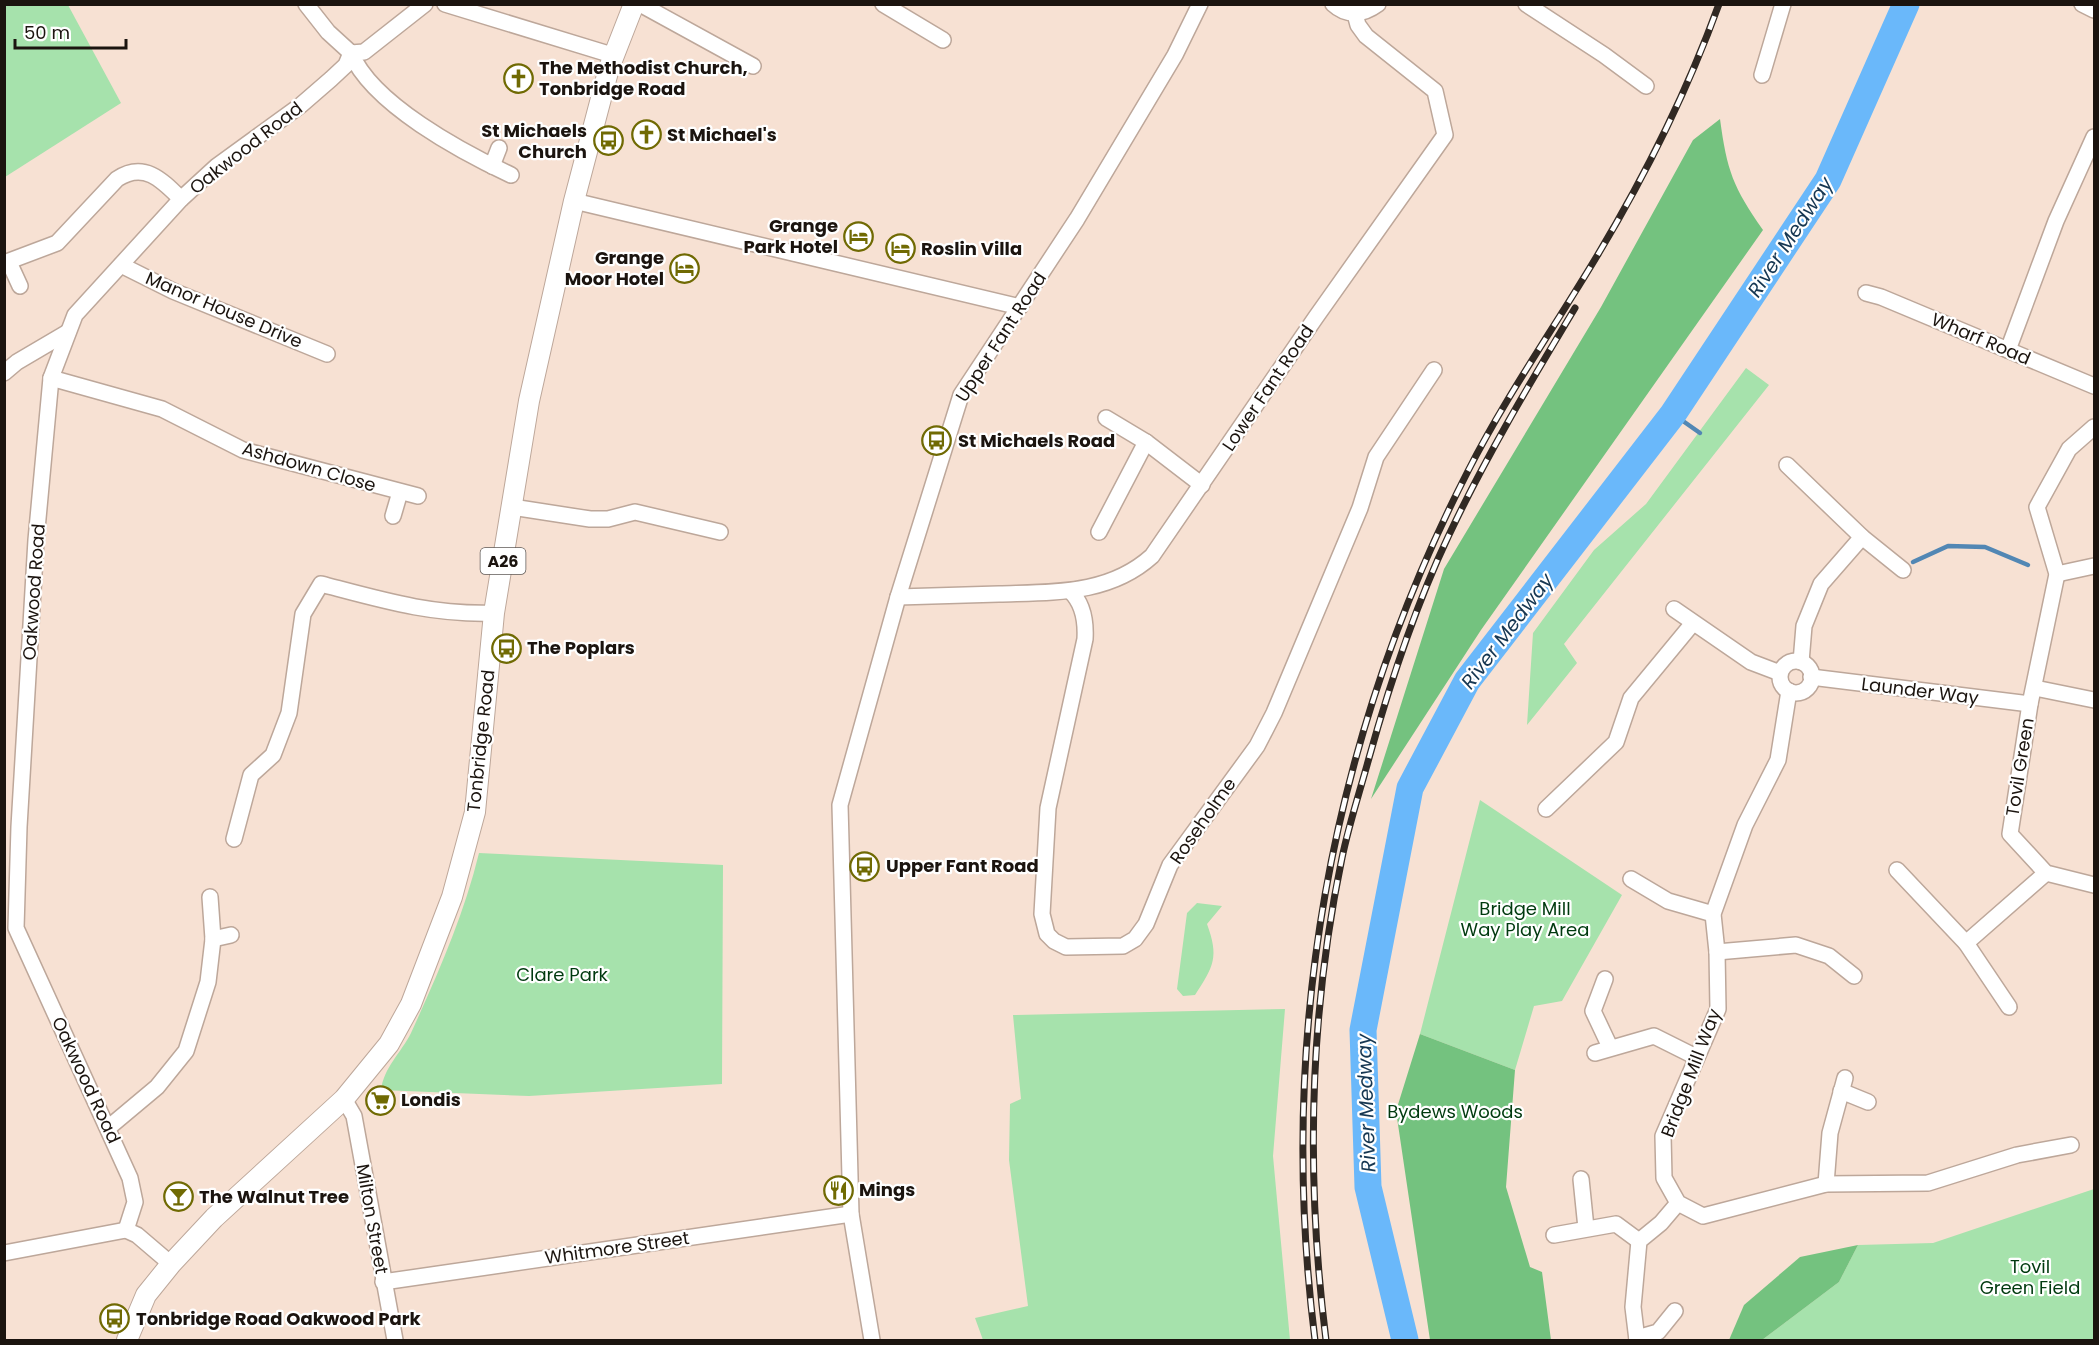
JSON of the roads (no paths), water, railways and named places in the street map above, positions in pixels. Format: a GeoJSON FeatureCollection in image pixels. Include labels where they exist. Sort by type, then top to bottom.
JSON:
{"type":"FeatureCollection","features":[{"type":"Feature","properties":{"kind":"main road","name":"Tonbridge Road"},"geometry":{"type":"LineString","coordinates":[[128,1341],[146,1294],[171,1264],[214,1218],[344,1099],[389,1044],[411,1004],[452,897],[475,812],[494,613],[529,401],[574,201],[612,55],[634,4]]}},
{"type":"Feature","properties":{"kind":"street"},"geometry":{"type":"LineString","coordinates":[[306,4],[328,32],[351,52],[357,68],[416,121],[437,137],[511,175]]}},
{"type":"Feature","properties":{"kind":"street"},"geometry":{"type":"LineString","coordinates":[[351,52],[364,52],[425,4]]}},
{"type":"Feature","properties":{"kind":"street"},"geometry":{"type":"LineString","coordinates":[[445,4],[612,55]]}},
{"type":"Feature","properties":{"kind":"street"},"geometry":{"type":"LineString","coordinates":[[640,4],[753,66]]}},
{"type":"Feature","properties":{"kind":"street"},"geometry":{"type":"LineString","coordinates":[[883,4],[943,40]]}},
{"type":"Feature","properties":{"kind":"street","name":"Upper Fant Road"},"geometry":{"type":"LineString","coordinates":[[872,1341],[851,1214],[840,805],[898,597],[961,395],[1020,307],[1132,127],[1175,55],[1200,4]]}},
{"type":"Feature","properties":{"kind":"street"},"geometry":{"type":"LineString","coordinates":[[1333,4],[1346,13],[1355,14],[1371,10],[1378,4]]}},
{"type":"Feature","properties":{"kind":"street"},"geometry":{"type":"LineString","coordinates":[[2082,4],[2094,10]]}},
{"type":"Feature","properties":{"kind":"street"},"geometry":{"type":"LineString","coordinates":[[1762,75],[1783,5]]}},
{"type":"Feature","properties":{"kind":"street"},"geometry":{"type":"LineString","coordinates":[[1536,7],[1646,86]]}},
{"type":"Feature","properties":{"kind":"street","name":"Lower Fant Road"},"geometry":{"type":"LineString","coordinates":[[898,597],[1070,591],[1099,586],[1131,573],[1152,556],[1316,316],[1445,135],[1435,91],[1366,36],[1358,25],[1355,14]]}},
{"type":"Feature","properties":{"kind":"street","name":"Oakwood Road"},"geometry":{"type":"LineString","coordinates":[[126,1230],[135,1202],[132,1186],[108,1128],[16,928],[19,826],[36,540],[42,500],[51,378],[75,315],[181,199],[217,166],[331,79],[346,65],[351,52]]}},
{"type":"Feature","properties":{"kind":"street"},"geometry":{"type":"LineString","coordinates":[[2008,351],[2056,221],[2094,137]]}},
{"type":"Feature","properties":{"kind":"street"},"geometry":{"type":"LineString","coordinates":[[492,166],[499,148]]}},
{"type":"Feature","properties":{"kind":"street"},"geometry":{"type":"LineString","coordinates":[[20,286],[7,263],[57,243],[117,179],[129,172],[142,171],[156,176],[181,199]]}},
{"type":"Feature","properties":{"kind":"street"},"geometry":{"type":"LineString","coordinates":[[574,201],[1020,307]]}},
{"type":"Feature","properties":{"kind":"street","name":"Manor House Drive"},"geometry":{"type":"LineString","coordinates":[[121,265],[173,291],[327,354]]}},
{"type":"Feature","properties":{"kind":"street","name":"Wharf Road"},"geometry":{"type":"LineString","coordinates":[[1866,293],[1881,297],[2094,386]]}},
{"type":"Feature","properties":{"kind":"street"},"geometry":{"type":"LineString","coordinates":[[4,373],[17,362],[68,332]]}},
{"type":"Feature","properties":{"kind":"street","name":"Roseholme"},"geometry":{"type":"LineString","coordinates":[[1070,591],[1076,597],[1084,615],[1085,639],[1048,808],[1042,914],[1047,934],[1054,941],[1066,947],[1123,946],[1135,939],[1146,924],[1170,865],[1257,746],[1274,713],[1356,518],[1376,458],[1434,370]]}},
{"type":"Feature","properties":{"kind":"street","name":"Ashdown Close"},"geometry":{"type":"LineString","coordinates":[[51,378],[162,409],[243,450],[417,496]]}},
{"type":"Feature","properties":{"kind":"street"},"geometry":{"type":"LineString","coordinates":[[1106,418],[1146,442],[1202,485]]}},
{"type":"Feature","properties":{"kind":"street"},"geometry":{"type":"LineString","coordinates":[[2030,704],[2057,574],[2037,507],[2069,449],[2094,427]]}},
{"type":"Feature","properties":{"kind":"street"},"geometry":{"type":"LineString","coordinates":[[1099,532],[1146,442]]}},
{"type":"Feature","properties":{"kind":"street"},"geometry":{"type":"LineString","coordinates":[[1787,465],[1862,537],[1903,570]]}},
{"type":"Feature","properties":{"kind":"street","name":"Ashdown Close"},"geometry":{"type":"LineString","coordinates":[[393,516],[400,492]]}},
{"type":"Feature","properties":{"kind":"street"},"geometry":{"type":"LineString","coordinates":[[512,507],[590,519],[608,519],[635,512],[720,532]]}},
{"type":"Feature","properties":{"kind":"street"},"geometry":{"type":"LineString","coordinates":[[1801,662],[1804,626],[1821,585],[1862,537]]}},
{"type":"Feature","properties":{"kind":"street"},"geometry":{"type":"LineString","coordinates":[[2057,574],[2094,566]]}},
{"type":"Feature","properties":{"kind":"street"},"geometry":{"type":"LineString","coordinates":[[234,839],[251,775],[273,755],[289,713],[303,614],[321,584],[415,609],[461,614],[494,613]]}},
{"type":"Feature","properties":{"kind":"street"},"geometry":{"type":"LineString","coordinates":[[1674,609],[1751,662],[1780,673]]}},
{"type":"Feature","properties":{"kind":"street"},"geometry":{"type":"LineString","coordinates":[[1546,809],[1616,742],[1631,698],[1693,623]]}},
{"type":"Feature","properties":{"kind":"street"},"geometry":{"type":"LineString","coordinates":[[1801,662],[1809,668],[1811,677],[1804,690],[1789,691],[1781,684],[1780,673],[1786,664],[1801,662]]}},
{"type":"Feature","properties":{"kind":"street","name":"Launder Way"},"geometry":{"type":"LineString","coordinates":[[1811,677],[2030,704]]}},
{"type":"Feature","properties":{"kind":"street"},"geometry":{"type":"LineString","coordinates":[[2035,688],[2094,700]]}},
{"type":"Feature","properties":{"kind":"street","name":"Bridge Mill Way"},"geometry":{"type":"LineString","coordinates":[[1678,1203],[1664,1178],[1663,1136],[1718,1009],[1717,952],[1713,914],[1745,825],[1778,760],[1789,691]]}},
{"type":"Feature","properties":{"kind":"street","name":"Tovil Green"},"geometry":{"type":"LineString","coordinates":[[2030,704],[2010,834],[2046,873]]}},
{"type":"Feature","properties":{"kind":"street"},"geometry":{"type":"LineString","coordinates":[[1897,870],[1965,944],[2009,1007]]}},
{"type":"Feature","properties":{"kind":"street"},"geometry":{"type":"LineString","coordinates":[[1965,944],[2046,873],[2094,885]]}},
{"type":"Feature","properties":{"kind":"street"},"geometry":{"type":"LineString","coordinates":[[1631,879],[1668,901],[1713,914]]}},
{"type":"Feature","properties":{"kind":"street"},"geometry":{"type":"LineString","coordinates":[[108,1128],[157,1087],[186,1051],[207,981],[213,939],[210,897]]}},
{"type":"Feature","properties":{"kind":"street"},"geometry":{"type":"LineString","coordinates":[[213,939],[231,935]]}},
{"type":"Feature","properties":{"kind":"street"},"geometry":{"type":"LineString","coordinates":[[1717,952],[1796,945],[1829,956],[1854,976]]}},
{"type":"Feature","properties":{"kind":"street"},"geometry":{"type":"LineString","coordinates":[[1605,979],[1593,1011],[1610,1047]]}},
{"type":"Feature","properties":{"kind":"street"},"geometry":{"type":"LineString","coordinates":[[1595,1053],[1654,1036],[1696,1057]]}},
{"type":"Feature","properties":{"kind":"street"},"geometry":{"type":"LineString","coordinates":[[1826,1184],[1830,1133],[1843,1085],[1868,1102]]}},
{"type":"Feature","properties":{"kind":"street","name":"Milton Street"},"geometry":{"type":"LineString","coordinates":[[344,1099],[354,1116],[395,1341]]}},
{"type":"Feature","properties":{"kind":"street"},"geometry":{"type":"LineString","coordinates":[[1675,1311],[1658,1332],[1637,1339],[1633,1307],[1639,1241],[1661,1223],[1678,1203],[1703,1216],[1826,1184],[1928,1183],[2017,1155],[2071,1145]]}},
{"type":"Feature","properties":{"kind":"street"},"geometry":{"type":"LineString","coordinates":[[1581,1179],[1586,1228]]}},
{"type":"Feature","properties":{"kind":"street","name":"Whitmore Street"},"geometry":{"type":"LineString","coordinates":[[383,1282],[851,1214]]}},
{"type":"Feature","properties":{"kind":"street"},"geometry":{"type":"LineString","coordinates":[[1554,1235],[1616,1224],[1639,1241]]}},
{"type":"Feature","properties":{"kind":"street"},"geometry":{"type":"LineString","coordinates":[[4,1253],[126,1230],[137,1235],[171,1264]]}},
{"type":"Feature","properties":{"kind":"waterway","name":"River Medway"},"geometry":{"type":"LineString","coordinates":[[1405,1340],[1368,1187],[1363,1030],[1410,788],[1467,681],[1673,414],[1828,180],[1906,4]]}},
{"type":"Feature","properties":{"kind":"waterway"},"geometry":{"type":"LineString","coordinates":[[1673,414],[1700,433]]}},
{"type":"Feature","properties":{"kind":"waterway"},"geometry":{"type":"LineString","coordinates":[[1913,562],[1948,546],[1985,547],[2028,565]]}},
{"type":"Feature","properties":{"kind":"railway"},"geometry":{"type":"LineString","coordinates":[[1315,1340],[1305,1227],[1303,1115],[1310,1004],[1325,894],[1348,786],[1380,679],[1420,574],[1468,471],[1498,416],[1632,195],[1679,101],[1719,4]]}},
{"type":"Feature","properties":{"kind":"railway"},"geometry":{"type":"LineString","coordinates":[[1326,1340],[1315,1219],[1314,1098],[1323,977],[1331,918],[1351,820],[1395,674],[1436,564],[1493,450],[1575,308]]}},
{"type":"Feature","properties":{"kind":"place","name":"The Methodist Church, Tonbridge Road"},"geometry":{"type":"Point","coordinates":[518,78]}},
{"type":"Feature","properties":{"kind":"place","name":"St Michael's"},"geometry":{"type":"Point","coordinates":[646,135]}},
{"type":"Feature","properties":{"kind":"place","name":"St Michaels Church"},"geometry":{"type":"Point","coordinates":[608,141]}},
{"type":"Feature","properties":{"kind":"place","name":"Grange Park Hotel"},"geometry":{"type":"Point","coordinates":[859,236]}},
{"type":"Feature","properties":{"kind":"place","name":"Roslin Villa"},"geometry":{"type":"Point","coordinates":[900,249]}},
{"type":"Feature","properties":{"kind":"place","name":"Grange Moor Hotel"},"geometry":{"type":"Point","coordinates":[685,268]}},
{"type":"Feature","properties":{"kind":"place","name":"St Michaels Road"},"geometry":{"type":"Point","coordinates":[937,441]}},
{"type":"Feature","properties":{"kind":"place","name":"The Poplars"},"geometry":{"type":"Point","coordinates":[506,648]}},
{"type":"Feature","properties":{"kind":"place","name":"Upper Fant Road"},"geometry":{"type":"Point","coordinates":[865,866]}},
{"type":"Feature","properties":{"kind":"place","name":"Londis"},"geometry":{"type":"Point","coordinates":[380,1100]}},
{"type":"Feature","properties":{"kind":"place","name":"Mings"},"geometry":{"type":"Point","coordinates":[838,1190]}},
{"type":"Feature","properties":{"kind":"place","name":"The Walnut Tree"},"geometry":{"type":"Point","coordinates":[178,1197]}},
{"type":"Feature","properties":{"kind":"place","name":"Tonbridge Road Oakwood Park"},"geometry":{"type":"Point","coordinates":[115,1319]}},
{"type":"Feature","properties":{"kind":"park label","name":"Bridge Mill Way Play Area"},"geometry":{"type":"Point","coordinates":[1525,919]}},
{"type":"Feature","properties":{"kind":"park label","name":"Clare Park"},"geometry":{"type":"Point","coordinates":[562,975]}},
{"type":"Feature","properties":{"kind":"park label","name":"Bydews Woods"},"geometry":{"type":"Point","coordinates":[1455,1112]}},
{"type":"Feature","properties":{"kind":"park label","name":"Tovil Green Field"},"geometry":{"type":"Point","coordinates":[2030,1277]}}]}
